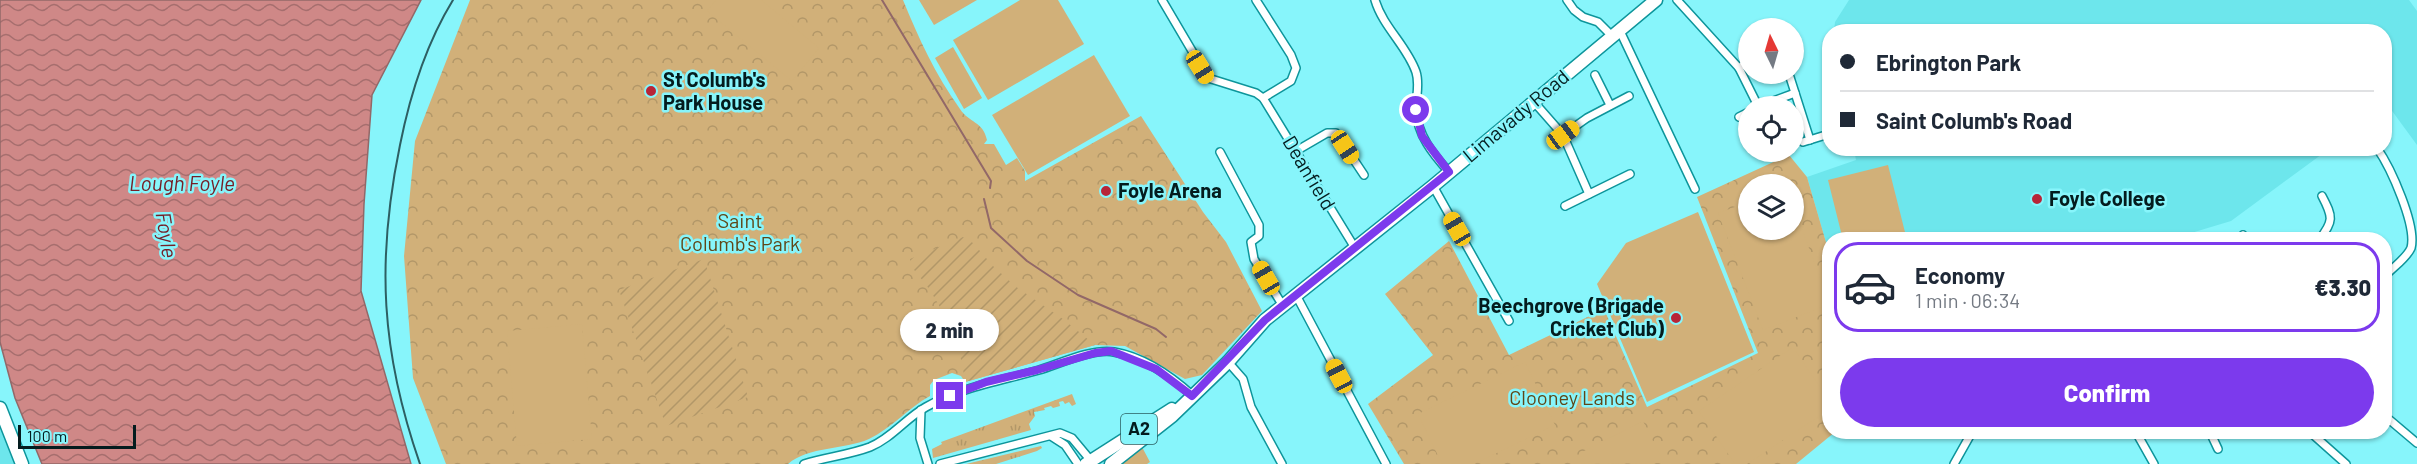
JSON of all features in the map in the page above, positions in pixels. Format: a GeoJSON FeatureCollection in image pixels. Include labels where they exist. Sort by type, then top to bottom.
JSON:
{"type":"FeatureCollection","features":[{"type":"Feature","properties":{"kind":"highway","name":"Limavady Road"},"geometry":{"type":"LineString","coordinates":[[1111,464],[1158,428],[1228,362],[1265,320],[1433,186],[1656,0]]}},
{"type":"Feature","properties":{"kind":"highway","name":"Limavady Road"},"geometry":{"type":"LineString","coordinates":[[1092,463],[1190,398]]}},
{"type":"Feature","properties":{"kind":"highway"},"geometry":{"type":"LineString","coordinates":[[0,408],[22,464]]}},
{"type":"Feature","properties":{"kind":"highway"},"geometry":{"type":"LineString","coordinates":[[1092,463],[1158,428]]}},
{"type":"Feature","properties":{"kind":"street"},"geometry":{"type":"LineString","coordinates":[[1162,0],[1208,78],[1256,93],[1263,98],[1291,81],[1296,68],[1291,55],[1256,0]]}},
{"type":"Feature","properties":{"kind":"street"},"geometry":{"type":"LineString","coordinates":[[1376,0],[1380,14],[1416,71],[1418,82],[1416,110],[1422,136],[1449,172]]}},
{"type":"Feature","properties":{"kind":"street"},"geometry":{"type":"LineString","coordinates":[[1567,0],[1583,17],[1598,21],[1616,33],[1695,189]]}},
{"type":"Feature","properties":{"kind":"street"},"geometry":{"type":"LineString","coordinates":[[1677,0],[1738,67]]}},
{"type":"Feature","properties":{"kind":"street"},"geometry":{"type":"LineString","coordinates":[[1595,75],[1610,105]]}},
{"type":"Feature","properties":{"kind":"street"},"geometry":{"type":"LineString","coordinates":[[1792,84],[1807,141],[1822,136]]}},
{"type":"Feature","properties":{"kind":"street"},"geometry":{"type":"LineString","coordinates":[[1787,96],[1795,93]]}},
{"type":"Feature","properties":{"kind":"street"},"geometry":{"type":"LineString","coordinates":[[1563,135],[1610,105],[1629,96]]}},
{"type":"Feature","properties":{"kind":"street","name":"Deanfield"},"geometry":{"type":"LineString","coordinates":[[1263,98],[1355,248]]}},
{"type":"Feature","properties":{"kind":"street"},"geometry":{"type":"LineString","coordinates":[[1534,102],[1563,135],[1589,194]]}},
{"type":"Feature","properties":{"kind":"street"},"geometry":{"type":"LineString","coordinates":[[1296,151],[1327,133],[1336,133],[1364,176]]}},
{"type":"Feature","properties":{"kind":"street"},"geometry":{"type":"LineString","coordinates":[[1220,152],[1259,225],[1259,236],[1251,242],[1254,259],[1283,306]]}},
{"type":"Feature","properties":{"kind":"street"},"geometry":{"type":"LineString","coordinates":[[2382,156],[2412,219],[2414,237],[2411,249],[2392,269]]}},
{"type":"Feature","properties":{"kind":"street"},"geometry":{"type":"LineString","coordinates":[[1565,206],[1630,174]]}},
{"type":"Feature","properties":{"kind":"street"},"geometry":{"type":"LineString","coordinates":[[1433,186],[1509,321]]}},
{"type":"Feature","properties":{"kind":"street"},"geometry":{"type":"LineString","coordinates":[[2322,196],[2331,214],[2330,226],[2325,232]]}},
{"type":"Feature","properties":{"kind":"street"},"geometry":{"type":"LineString","coordinates":[[1296,295],[1386,464]]}},
{"type":"Feature","properties":{"kind":"street"},"geometry":{"type":"LineString","coordinates":[[804,464],[871,447],[899,429],[921,410],[986,382],[1095,353],[1111,351],[1156,369],[1190,398]]}},
{"type":"Feature","properties":{"kind":"street"},"geometry":{"type":"LineString","coordinates":[[1228,362],[1244,379],[1251,407],[1282,464]]}},
{"type":"Feature","properties":{"kind":"street"},"geometry":{"type":"LineString","coordinates":[[921,410],[920,438],[928,464]]}},
{"type":"Feature","properties":{"kind":"street"},"geometry":{"type":"LineString","coordinates":[[2392,422],[2417,443]]}},
{"type":"Feature","properties":{"kind":"street"},"geometry":{"type":"LineString","coordinates":[[940,464],[1059,434],[1072,438],[1092,463]]}},
{"type":"Feature","properties":{"kind":"street"},"geometry":{"type":"LineString","coordinates":[[1051,436],[1065,445],[1078,464]]}},
{"type":"Feature","properties":{"kind":"street"},"geometry":{"type":"LineString","coordinates":[[1954,464],[1968,439]]}},
{"type":"Feature","properties":{"kind":"street"},"geometry":{"type":"LineString","coordinates":[[2140,439],[2154,464]]}},
{"type":"Feature","properties":{"kind":"street"},"geometry":{"type":"LineString","coordinates":[[2214,439],[2218,448]]}},
{"type":"Feature","properties":{"kind":"street"},"geometry":{"type":"LineString","coordinates":[[2318,439],[2346,464]]}},
{"type":"Feature","properties":{"kind":"shaded area"},"geometry":{"type":"Polygon","coordinates":[[[1849,0],[2409,0],[2417,11],[2417,145],[2392,111],[2392,24],[1835,24],[1849,0]]]}},
{"type":"Feature","properties":{"kind":"shaded area","name":"Foyle College"},"geometry":{"type":"Polygon","coordinates":[[[1855,156],[2319,156],[2231,221],[2195,232],[1823,232],[1807,177],[1856,160],[1855,156]]]}},
{"type":"Feature","properties":{"kind":"shaded area"},"geometry":{"type":"Polygon","coordinates":[[[0,425],[3,432],[17,464],[0,464],[0,425]]]}},
{"type":"Feature","properties":{"kind":"green space","name":"Saint Columb's Park"},"geometry":{"type":"Polygon","coordinates":[[[470,0],[903,0],[928,56],[951,96],[964,114],[982,129],[987,140],[984,144],[994,144],[1006,165],[1017,158],[1025,171],[1025,181],[1141,116],[1203,212],[1226,242],[1262,311],[1202,375],[1185,379],[1125,346],[1095,345],[965,382],[961,376],[952,373],[934,380],[930,385],[930,396],[869,439],[806,454],[788,464],[446,464],[413,378],[404,256],[415,141],[470,0]]]}},
{"type":"Feature","properties":{"kind":"green space"},"geometry":{"type":"Polygon","coordinates":[[[716,0],[761,0],[819,48],[792,81],[707,11],[716,0]]]}},
{"type":"Feature","properties":{"kind":"green space"},"geometry":{"type":"Polygon","coordinates":[[[919,0],[977,0],[934,25],[919,0]]]}},
{"type":"Feature","properties":{"kind":"green space"},"geometry":{"type":"Polygon","coordinates":[[[1020,0],[1058,0],[1084,44],[988,100],[953,40],[1020,0]]]}},
{"type":"Feature","properties":{"kind":"green space"},"geometry":{"type":"Polygon","coordinates":[[[953,47],[982,98],[964,109],[935,58],[953,47]]]}},
{"type":"Feature","properties":{"kind":"green space"},"geometry":{"type":"Polygon","coordinates":[[[1094,55],[1130,116],[1028,175],[992,115],[1094,55]]]}},
{"type":"Feature","properties":{"kind":"green space","name":"Clooney Lands"},"geometry":{"type":"Polygon","coordinates":[[[1774,162],[1795,162],[1807,177],[1823,232],[1822,439],[1826,439],[1796,464],[1404,464],[1368,404],[1433,355],[1385,294],[1449,241],[1509,355],[1604,309],[1647,407],[1758,353],[1697,197],[1738,178],[1738,240],[1804,240],[1804,174],[1747,174],[1774,162]]]}},
{"type":"Feature","properties":{"kind":"green space"},"geometry":{"type":"Polygon","coordinates":[[[1888,165],[1905,232],[1841,232],[1828,180],[1888,165]]]}},
{"type":"Feature","properties":{"kind":"green space"},"geometry":{"type":"Polygon","coordinates":[[[1738,206],[1738,240],[1804,240],[1804,235],[1822,283],[1822,307],[1763,330],[1718,213],[1738,206]]]}},
{"type":"Feature","properties":{"kind":"green space","name":"Beechgrove (Brigade Cricket Club)"},"geometry":{"type":"Polygon","coordinates":[[[1698,212],[1754,352],[1647,402],[1597,284],[1626,243],[1698,212]]]}},
{"type":"Feature","properties":{"kind":"green space"},"geometry":{"type":"Polygon","coordinates":[[[963,237],[973,243],[1015,286],[1063,319],[1095,345],[965,382],[952,332],[927,286],[914,270],[910,259],[963,237]]]}},
{"type":"Feature","properties":{"kind":"green space"},"geometry":{"type":"Polygon","coordinates":[[[704,259],[748,397],[666,426],[619,290],[704,259]]]}},
{"type":"Feature","properties":{"kind":"green space"},"geometry":{"type":"Polygon","coordinates":[[[582,324],[592,439],[517,446],[507,331],[582,324]]]}},
{"type":"Feature","properties":{"kind":"green space"},"geometry":{"type":"Polygon","coordinates":[[[1793,347],[1822,390],[1822,414],[1747,464],[1735,464],[1699,411],[1793,347]]]}},
{"type":"Feature","properties":{"kind":"green space"},"geometry":{"type":"Polygon","coordinates":[[[1525,362],[1555,425],[1474,464],[1442,464],[1418,414],[1525,362]]]}},
{"type":"Feature","properties":{"kind":"green space"},"geometry":{"type":"Polygon","coordinates":[[[1072,394],[1076,404],[1072,406],[1069,402],[1065,404],[1063,401],[1059,402],[1060,406],[1053,408],[1051,406],[1034,412],[1035,416],[1029,424],[1031,430],[933,458],[932,449],[942,444],[941,442],[1072,394]]]}},
{"type":"Feature","properties":{"kind":"green space"},"geometry":{"type":"Polygon","coordinates":[[[1643,421],[1664,463],[1585,464],[1580,453],[1643,421]]]}},
{"type":"Feature","properties":{"kind":"green space"},"geometry":{"type":"Polygon","coordinates":[[[1041,446],[1042,448],[1037,451],[996,464],[966,464],[1041,446]]]}},
{"type":"Feature","properties":{"kind":"green space"},"geometry":{"type":"Polygon","coordinates":[[[1142,447],[1150,462],[1147,464],[1119,464],[1142,447]]]}},
{"type":"Feature","properties":{"kind":"water","name":"Lough Foyle"},"geometry":{"type":"Polygon","coordinates":[[[0,0],[421,0],[372,95],[364,204],[361,291],[411,464],[42,464],[15,398],[0,342],[0,0]]]}},
{"type":"Feature","properties":{"kind":"waterway"},"geometry":{"type":"LineString","coordinates":[[882,0],[991,181],[990,188]]}},
{"type":"Feature","properties":{"kind":"waterway"},"geometry":{"type":"LineString","coordinates":[[984,199],[991,228],[1027,261],[1078,295],[1156,329],[1166,337]]}},
{"type":"Feature","properties":{"kind":"railway"},"geometry":{"type":"LineString","coordinates":[[420,464],[407,423],[390,344],[385,267],[392,187],[409,107],[427,52],[453,0]]}},
{"type":"Feature","properties":{"kind":"place","name":"St Columb's Park House"},"geometry":{"type":"Point","coordinates":[651,91]}},
{"type":"Feature","properties":{"kind":"place","name":"Foyle Arena"},"geometry":{"type":"Point","coordinates":[1106,191]}},
{"type":"Feature","properties":{"kind":"place","name":"Foyle College"},"geometry":{"type":"Point","coordinates":[2037,199]}},
{"type":"Feature","properties":{"kind":"place","name":"Beechgrove (Brigade Cricket Club)"},"geometry":{"type":"Point","coordinates":[1676,318]}},
{"type":"Feature","properties":{"kind":"route"},"geometry":{"type":"LineString","coordinates":[[950,396],[986,382],[1095,353],[1111,351],[1156,369],[1180,384],[1192,396],[1228,362],[1265,320],[1449,172],[1422,136],[1416,110]]}},
{"type":"Feature","properties":{"kind":"water label","name":"Foyle"},"geometry":{"type":"Point","coordinates":[166,235]}}]}
